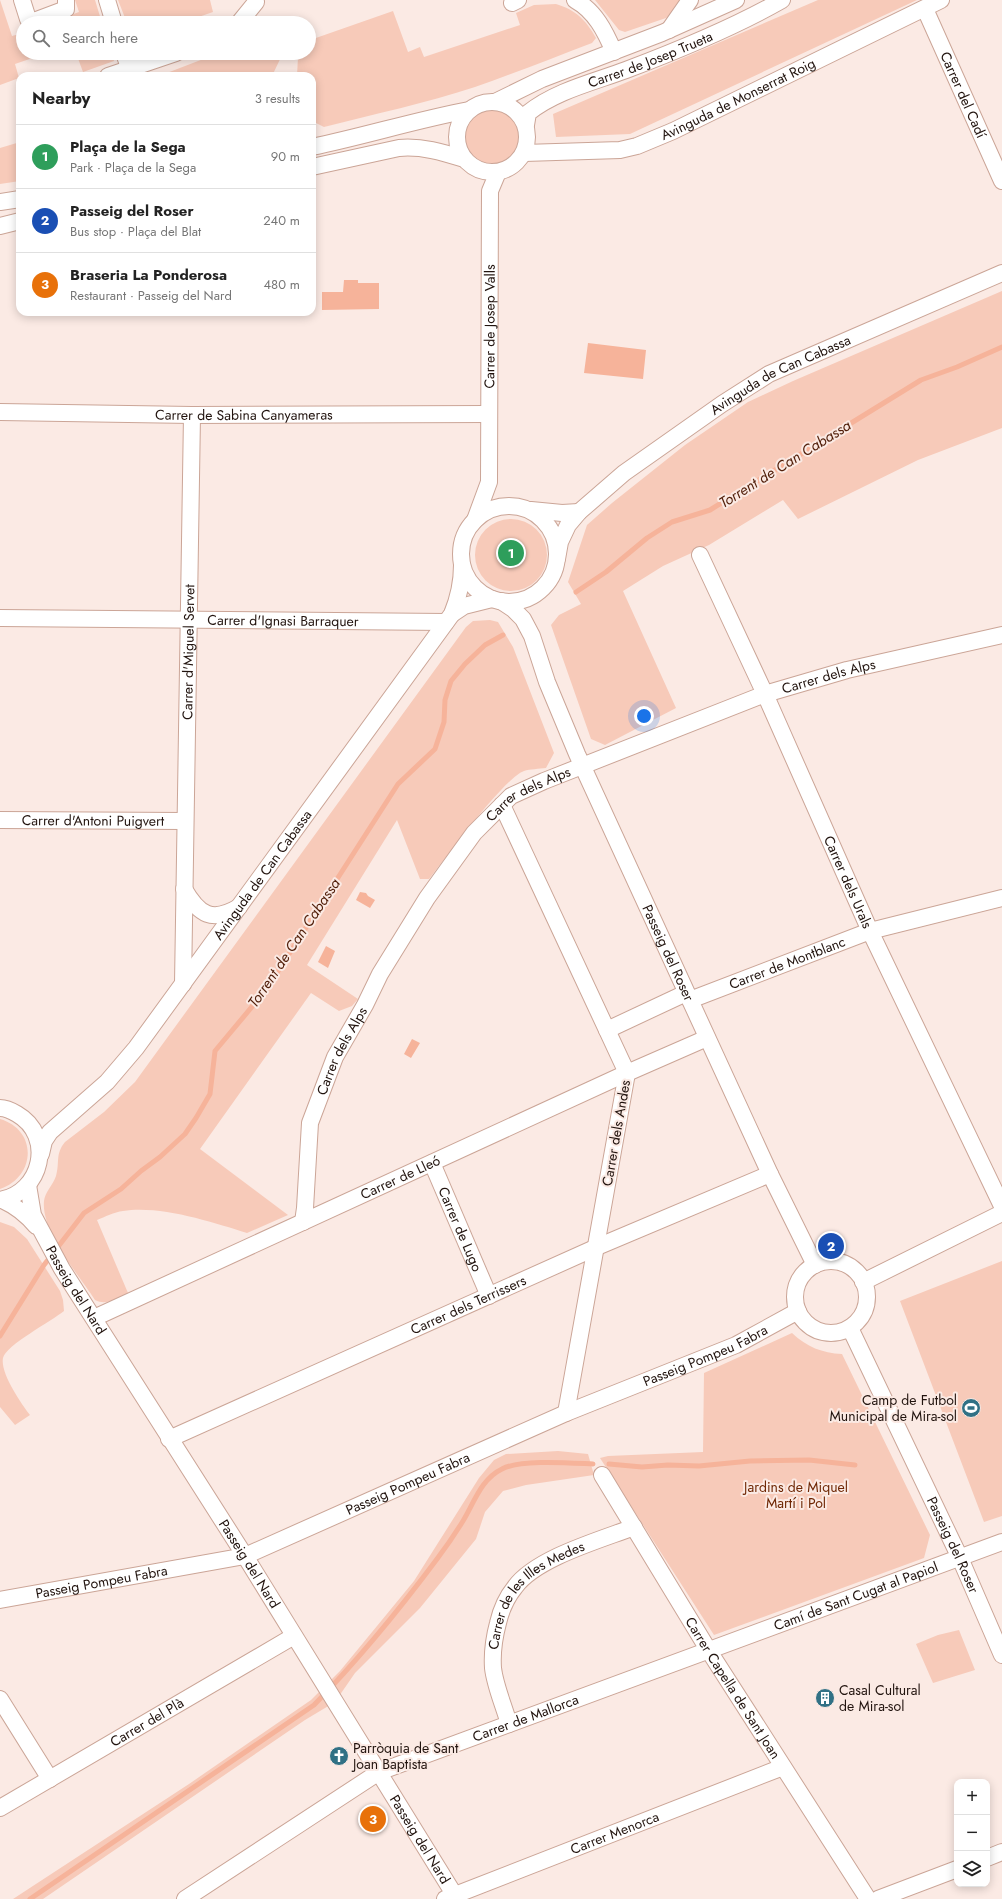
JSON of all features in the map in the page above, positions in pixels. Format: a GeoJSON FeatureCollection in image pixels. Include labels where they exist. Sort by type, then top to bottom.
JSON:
{"type":"FeatureCollection","features":[{"type":"Feature","properties":{"kind":"street"},"geometry":{"type":"LineString","coordinates":[[22,0],[27,16]]}},
{"type":"Feature","properties":{"kind":"street"},"geometry":{"type":"LineString","coordinates":[[47,16],[66,9],[66,0]]}},
{"type":"Feature","properties":{"kind":"street"},"geometry":{"type":"LineString","coordinates":[[107,0],[112,16]]}},
{"type":"Feature","properties":{"kind":"street"},"geometry":{"type":"LineString","coordinates":[[575,0],[583,4],[593,13],[606,34],[614,52],[619,58],[634,63],[643,63]]}},
{"type":"Feature","properties":{"kind":"street"},"geometry":{"type":"LineString","coordinates":[[668,31],[690,0]]}},
{"type":"Feature","properties":{"kind":"street","name":"Carrer de Josep Trueta"},"geometry":{"type":"LineString","coordinates":[[496,102],[542,79],[668,31],[736,0]]}},
{"type":"Feature","properties":{"kind":"street","name":"Carrer de Josep Trueta"},"geometry":{"type":"LineString","coordinates":[[526,125],[528,113],[549,99],[670,53],[762,12],[782,0]]}},
{"type":"Feature","properties":{"kind":"street","name":"Avinguda de Monserrat Roig"},"geometry":{"type":"LineString","coordinates":[[524,153],[614,150],[637,146],[680,127],[925,9],[940,0]]}},
{"type":"Feature","properties":{"kind":"street"},"geometry":{"type":"LineString","coordinates":[[245,16],[256,2]]}},
{"type":"Feature","properties":{"kind":"street","name":"Carrer del Cadí"},"geometry":{"type":"LineString","coordinates":[[925,9],[1002,181]]}},
{"type":"Feature","properties":{"kind":"street"},"geometry":{"type":"LineString","coordinates":[[592,83],[602,73],[614,52]]}},
{"type":"Feature","properties":{"kind":"street"},"geometry":{"type":"LineString","coordinates":[[126,60],[130,72],[159,60]]}},
{"type":"Feature","properties":{"kind":"street"},"geometry":{"type":"LineString","coordinates":[[316,146],[379,132],[428,118],[469,110],[486,102],[503,103],[517,111],[526,125],[527,144],[524,153],[510,167],[498,172],[479,170],[464,159],[437,150],[413,147],[399,148],[316,166]]}},
{"type":"Feature","properties":{"kind":"street"},"geometry":{"type":"LineString","coordinates":[[464,159],[456,139],[460,123],[469,110]]}},
{"type":"Feature","properties":{"kind":"street","name":"Carrer de Josep Valls"},"geometry":{"type":"LineString","coordinates":[[475,520],[489,482],[490,191],[498,172]]}},
{"type":"Feature","properties":{"kind":"street"},"geometry":{"type":"LineString","coordinates":[[0,202],[16,200]]}},
{"type":"Feature","properties":{"kind":"street"},"geometry":{"type":"LineString","coordinates":[[0,226],[16,223]]}},
{"type":"Feature","properties":{"kind":"street","name":"Avinguda de Can Cabassa"},"geometry":{"type":"LineString","coordinates":[[557,559],[560,542],[568,525],[579,512],[624,472],[722,404],[769,374],[1002,273]]}},
{"type":"Feature","properties":{"kind":"street","name":"Carrer de Sabina Canyameras"},"geometry":{"type":"LineString","coordinates":[[0,412],[192,415],[489,414]]}},
{"type":"Feature","properties":{"kind":"street","name":"Carrer d'Miguel Servet"},"geometry":{"type":"LineString","coordinates":[[182,984],[192,415]]}},
{"type":"Feature","properties":{"kind":"street"},"geometry":{"type":"LineString","coordinates":[[489,482],[494,492],[509,506]]}},
{"type":"Feature","properties":{"kind":"street"},"geometry":{"type":"LineString","coordinates":[[526,509],[537,514],[545,521],[553,534],[557,549],[557,559],[552,576],[544,588],[521,601],[496,600],[472,584],[466,577],[462,565],[460,550],[464,534],[475,520],[483,513],[496,507],[509,506],[562,513],[579,512]]}},
{"type":"Feature","properties":{"kind":"street","name":"Carrer dels Urals"},"geometry":{"type":"LineString","coordinates":[[700,555],[765,694],[870,931],[1002,1206]]}},
{"type":"Feature","properties":{"kind":"street","name":"Avinguda de Can Cabassa"},"geometry":{"type":"LineString","coordinates":[[28,1185],[38,1168],[44,1141],[50,1132],[107,1082],[136,1048],[449,618],[460,595],[462,565]]}},
{"type":"Feature","properties":{"kind":"street","name":"Passeig del Roser"},"geometry":{"type":"LineString","coordinates":[[532,636],[531,610],[536,593]]}},
{"type":"Feature","properties":{"kind":"street","name":"Avinguda de Can Cabassa"},"geometry":{"type":"LineString","coordinates":[[449,618],[464,606],[496,600]]}},
{"type":"Feature","properties":{"kind":"street","name":"Passeig del Roser"},"geometry":{"type":"LineString","coordinates":[[496,600],[513,609],[523,619],[532,636],[547,682],[583,767],[770,1174],[815,1265]]}},
{"type":"Feature","properties":{"kind":"street","name":"Carrer d'Ignasi Barraquer"},"geometry":{"type":"LineString","coordinates":[[0,618],[449,618]]}},
{"type":"Feature","properties":{"kind":"street","name":"Carrer dels Alps"},"geometry":{"type":"LineString","coordinates":[[303,1222],[306,1208],[310,1123],[335,1057],[365,1005],[380,974],[427,898],[474,833],[511,796],[544,781],[583,767],[765,694],[847,670],[1002,635]]}},
{"type":"Feature","properties":{"kind":"street","name":"Carrer dels Andes"},"geometry":{"type":"LineString","coordinates":[[502,805],[626,1073],[597,1247],[566,1413]]}},
{"type":"Feature","properties":{"kind":"street","name":"Carrer d'Antoni Puigvert"},"geometry":{"type":"LineString","coordinates":[[0,820],[185,821]]}},
{"type":"Feature","properties":{"kind":"street"},"geometry":{"type":"LineString","coordinates":[[184,889],[192,903],[202,912],[226,914],[239,907]]}},
{"type":"Feature","properties":{"kind":"street","name":"Carrer de Montblanc"},"geometry":{"type":"LineString","coordinates":[[607,1030],[688,997],[870,931],[1002,898]]}},
{"type":"Feature","properties":{"kind":"street","name":"Carrer de Lleó"},"geometry":{"type":"LineString","coordinates":[[94,1318],[626,1073],[707,1038]]}},
{"type":"Feature","properties":{"kind":"street"},"geometry":{"type":"LineString","coordinates":[[1,1107],[24,1118],[59,1124]]}},
{"type":"Feature","properties":{"kind":"street"},"geometry":{"type":"LineString","coordinates":[[24,1118],[37,1137],[41,1154]]}},
{"type":"Feature","properties":{"kind":"street","name":"Carrer de Lugo"},"geometry":{"type":"LineString","coordinates":[[432,1163],[489,1296]]}},
{"type":"Feature","properties":{"kind":"street","name":"Carrer dels Terrissers"},"geometry":{"type":"LineString","coordinates":[[169,1439],[597,1247],[770,1174]]}},
{"type":"Feature","properties":{"kind":"street"},"geometry":{"type":"LineString","coordinates":[[1,1200],[15,1195],[28,1185]]}},
{"type":"Feature","properties":{"kind":"street","name":"Passeig del Nard"},"geometry":{"type":"LineString","coordinates":[[28,1185],[33,1215],[62,1269],[245,1556],[378,1772],[453,1898]]}},
{"type":"Feature","properties":{"kind":"street","name":"Passeig del Nard"},"geometry":{"type":"LineString","coordinates":[[1,1200],[13,1205],[26,1215],[40,1230]]}},
{"type":"Feature","properties":{"kind":"street"},"geometry":{"type":"LineString","coordinates":[[863,1282],[1002,1213]]}},
{"type":"Feature","properties":{"kind":"street"},"geometry":{"type":"LineString","coordinates":[[824,1262],[843,1264],[858,1274],[863,1282],[867,1302],[864,1312],[858,1321],[850,1328],[841,1332],[820,1332],[807,1324],[798,1311],[795,1301],[799,1280],[806,1271],[815,1265],[824,1262]]}},
{"type":"Feature","properties":{"kind":"street","name":"Passeig Pompeu Fabra"},"geometry":{"type":"LineString","coordinates":[[0,1600],[245,1556],[566,1413],[736,1345],[798,1311]]}},
{"type":"Feature","properties":{"kind":"street","name":"Passeig del Roser"},"geometry":{"type":"LineString","coordinates":[[850,1328],[960,1558],[1002,1655]]}},
{"type":"Feature","properties":{"kind":"street","name":"Carrer Capella de Sant Joan"},"geometry":{"type":"LineString","coordinates":[[602,1475],[709,1650],[868,1899]]}},
{"type":"Feature","properties":{"kind":"street","name":"Carrer de les Illes Medes"},"geometry":{"type":"LineString","coordinates":[[509,1724],[494,1670],[493,1652],[494,1636],[502,1608],[515,1586],[530,1572],[554,1558],[634,1527]]}},
{"type":"Feature","properties":{"kind":"street","name":"Camí de Sant Cugat al Papiol"},"geometry":{"type":"LineString","coordinates":[[709,1650],[1002,1542]]}},
{"type":"Feature","properties":{"kind":"street","name":"Carrer del Plà"},"geometry":{"type":"LineString","coordinates":[[0,1808],[294,1636]]}},
{"type":"Feature","properties":{"kind":"street","name":"Carrer de Mallorca"},"geometry":{"type":"LineString","coordinates":[[185,1899],[378,1772],[709,1650]]}},
{"type":"Feature","properties":{"kind":"street"},"geometry":{"type":"LineString","coordinates":[[0,1699],[50,1779]]}},
{"type":"Feature","properties":{"kind":"street","name":"Carrer Menorca"},"geometry":{"type":"LineString","coordinates":[[453,1898],[783,1767]]}},
{"type":"Feature","properties":{"kind":"street"},"geometry":{"type":"LineString","coordinates":[[990,1857],[1002,1852]]}},
{"type":"Feature","properties":{"kind":"street"},"geometry":{"type":"LineString","coordinates":[[878,1899],[954,1870]]}},
{"type":"Feature","properties":{"kind":"green space"},"geometry":{"type":"Polygon","coordinates":[[[0,0],[12,36],[16,35],[16,60],[27,60],[15,64],[17,72],[16,72],[16,79],[0,85],[0,0]]]}},
{"type":"Feature","properties":{"kind":"green space"},"geometry":{"type":"Polygon","coordinates":[[[75,0],[95,0],[100,16],[68,16],[79,12],[75,0]]]}},
{"type":"Feature","properties":{"kind":"green space"},"geometry":{"type":"Polygon","coordinates":[[[118,0],[210,0],[213,12],[201,16],[124,16],[118,0]]]}},
{"type":"Feature","properties":{"kind":"green space"},"geometry":{"type":"Polygon","coordinates":[[[595,0],[683,0],[674,12],[666,18],[625,32],[619,30],[595,0]]]}},
{"type":"Feature","properties":{"kind":"green space"},"geometry":{"type":"Polygon","coordinates":[[[818,0],[917,0],[630,134],[556,137],[553,114],[818,0]]]}},
{"type":"Feature","properties":{"kind":"green space"},"geometry":{"type":"Polygon","coordinates":[[[556,4],[569,9],[580,16],[596,38],[592,43],[475,87],[324,127],[316,123],[316,72],[297,72],[298,60],[316,60],[316,38],[393,11],[408,52],[420,47],[424,57],[520,25],[516,13],[534,5],[556,4]]]}},
{"type":"Feature","properties":{"kind":"green space"},"geometry":{"type":"Polygon","coordinates":[[[79,60],[114,60],[114,61],[83,72],[79,60]]]}},
{"type":"Feature","properties":{"kind":"green space"},"geometry":{"type":"Polygon","coordinates":[[[201,60],[280,60],[274,72],[169,72],[201,60]]]}},
{"type":"Feature","properties":{"kind":"green space"},"geometry":{"type":"Polygon","coordinates":[[[493,109],[504,111],[513,117],[519,126],[521,137],[519,148],[513,157],[504,163],[493,165],[482,163],[473,157],[467,148],[465,137],[467,126],[473,117],[482,111],[493,109]]]}},
{"type":"Feature","properties":{"kind":"green space"},"geometry":{"type":"Polygon","coordinates":[[[16,143],[16,182],[0,184],[0,148],[16,143]]]}},
{"type":"Feature","properties":{"kind":"green space"},"geometry":{"type":"Polygon","coordinates":[[[1002,291],[1002,428],[918,460],[798,519],[783,500],[709,545],[663,566],[623,591],[676,708],[605,745],[591,739],[551,625],[559,615],[581,604],[568,582],[587,525],[612,503],[685,445],[748,402],[793,381],[1002,291]]]}},
{"type":"Feature","properties":{"kind":"green space"},"geometry":{"type":"Polygon","coordinates":[[[511,519],[531,525],[541,535],[547,555],[541,575],[531,585],[511,591],[491,585],[481,575],[475,555],[481,535],[491,525],[511,519]]]}},
{"type":"Feature","properties":{"kind":"green space"},"geometry":{"type":"Polygon","coordinates":[[[490,620],[498,622],[513,647],[554,753],[546,768],[524,771],[503,788],[475,820],[429,879],[420,879],[397,820],[307,965],[358,999],[352,1006],[339,1011],[311,993],[200,1149],[288,1215],[247,1233],[186,1216],[153,1210],[113,1213],[97,1220],[128,1293],[108,1302],[99,1302],[95,1300],[62,1253],[48,1226],[45,1213],[44,1201],[56,1176],[59,1154],[62,1146],[65,1142],[104,1112],[135,1082],[466,627],[473,621],[490,620]]]}},
{"type":"Feature","properties":{"kind":"green space"},"geometry":{"type":"Polygon","coordinates":[[[0,1119],[12,1125],[21,1133],[26,1143],[28,1154],[26,1164],[21,1175],[12,1183],[0,1189],[0,1119]]]}},
{"type":"Feature","properties":{"kind":"green space"},"geometry":{"type":"Polygon","coordinates":[[[0,1222],[14,1227],[27,1239],[60,1291],[64,1311],[20,1340],[6,1353],[3,1358],[3,1364],[8,1379],[30,1415],[15,1425],[0,1407],[0,1222]]]}},
{"type":"Feature","properties":{"kind":"green space","name":"Camp de Futbol Municipal de Mira-sol"},"geometry":{"type":"Polygon","coordinates":[[[1002,1261],[1002,1516],[984,1522],[900,1301],[1002,1261]]]}},
{"type":"Feature","properties":{"kind":"green space","name":"Jardins de Miquel Martí i Pol"},"geometry":{"type":"Polygon","coordinates":[[[792,1333],[809,1346],[821,1351],[842,1354],[930,1535],[924,1558],[714,1635],[600,1458],[608,1456],[703,1452],[704,1373],[792,1333]]]}},
{"type":"Feature","properties":{"kind":"green space"},"geometry":{"type":"Polygon","coordinates":[[[558,1451],[588,1454],[594,1475],[526,1485],[503,1491],[485,1512],[476,1539],[420,1608],[355,1673],[335,1702],[305,1720],[43,1899],[13,1899],[189,1784],[311,1700],[340,1671],[414,1581],[479,1478],[494,1460],[506,1454],[558,1451]]]}},
{"type":"Feature","properties":{"kind":"green space"},"geometry":{"type":"Polygon","coordinates":[[[959,1630],[975,1670],[933,1683],[916,1644],[938,1635],[959,1630]]]}},
{"type":"Feature","properties":{"kind":"shaded area"},"geometry":{"type":"Polygon","coordinates":[[[344,280],[358,280],[358,283],[379,283],[379,309],[322,310],[322,292],[343,292],[344,280]]]}},
{"type":"Feature","properties":{"kind":"shaded area"},"geometry":{"type":"Polygon","coordinates":[[[588,343],[646,350],[643,379],[584,373],[588,343]]]}},
{"type":"Feature","properties":{"kind":"shaded area"},"geometry":{"type":"Polygon","coordinates":[[[360,892],[366,893],[375,900],[370,908],[356,900],[360,892]]]}},
{"type":"Feature","properties":{"kind":"shaded area"},"geometry":{"type":"Polygon","coordinates":[[[326,946],[335,951],[328,968],[318,962],[326,946]]]}},
{"type":"Feature","properties":{"kind":"shaded area"},"geometry":{"type":"Polygon","coordinates":[[[412,1039],[420,1043],[411,1058],[404,1054],[412,1039]]]}},
{"type":"Feature","properties":{"kind":"waterway","name":"Torrent de Can Cabassa"},"geometry":{"type":"LineString","coordinates":[[576,592],[606,572],[647,538],[672,522],[710,510],[921,380],[957,367],[1002,347]]}},
{"type":"Feature","properties":{"kind":"waterway","name":"Torrent de Can Cabassa"},"geometry":{"type":"LineString","coordinates":[[0,1336],[44,1265],[84,1213],[121,1189],[185,1134],[210,1094],[215,1051],[266,990],[398,784],[435,749],[444,722],[445,700],[451,681],[465,664],[485,645],[503,635]]}},
{"type":"Feature","properties":{"kind":"waterway"},"geometry":{"type":"LineString","coordinates":[[609,1464],[642,1467],[668,1465],[699,1466],[750,1461],[809,1460],[855,1465]]}},
{"type":"Feature","properties":{"kind":"waterway"},"geometry":{"type":"LineString","coordinates":[[30,1899],[314,1705],[378,1634],[408,1597],[454,1536],[483,1485],[495,1473],[510,1466],[521,1464],[546,1462],[593,1464]]}},
{"type":"Feature","properties":{"kind":"place","name":"Plaça de la Sega"},"geometry":{"type":"Point","coordinates":[511,553]}},
{"type":"Feature","properties":{"kind":"place","name":"Passeig del Roser"},"geometry":{"type":"Point","coordinates":[831,1246]}},
{"type":"Feature","properties":{"kind":"place","name":"Camp de Futbol Municipal de Mira-sol"},"geometry":{"type":"Point","coordinates":[971,1408]}},
{"type":"Feature","properties":{"kind":"place","name":"Casal Cultural de Mira-sol"},"geometry":{"type":"Point","coordinates":[825,1698]}},
{"type":"Feature","properties":{"kind":"place","name":"Parròquia de Sant Joan Baptista"},"geometry":{"type":"Point","coordinates":[339,1756]}},
{"type":"Feature","properties":{"kind":"place","name":"Braseria La Ponderosa"},"geometry":{"type":"Point","coordinates":[373,1819]}}]}
